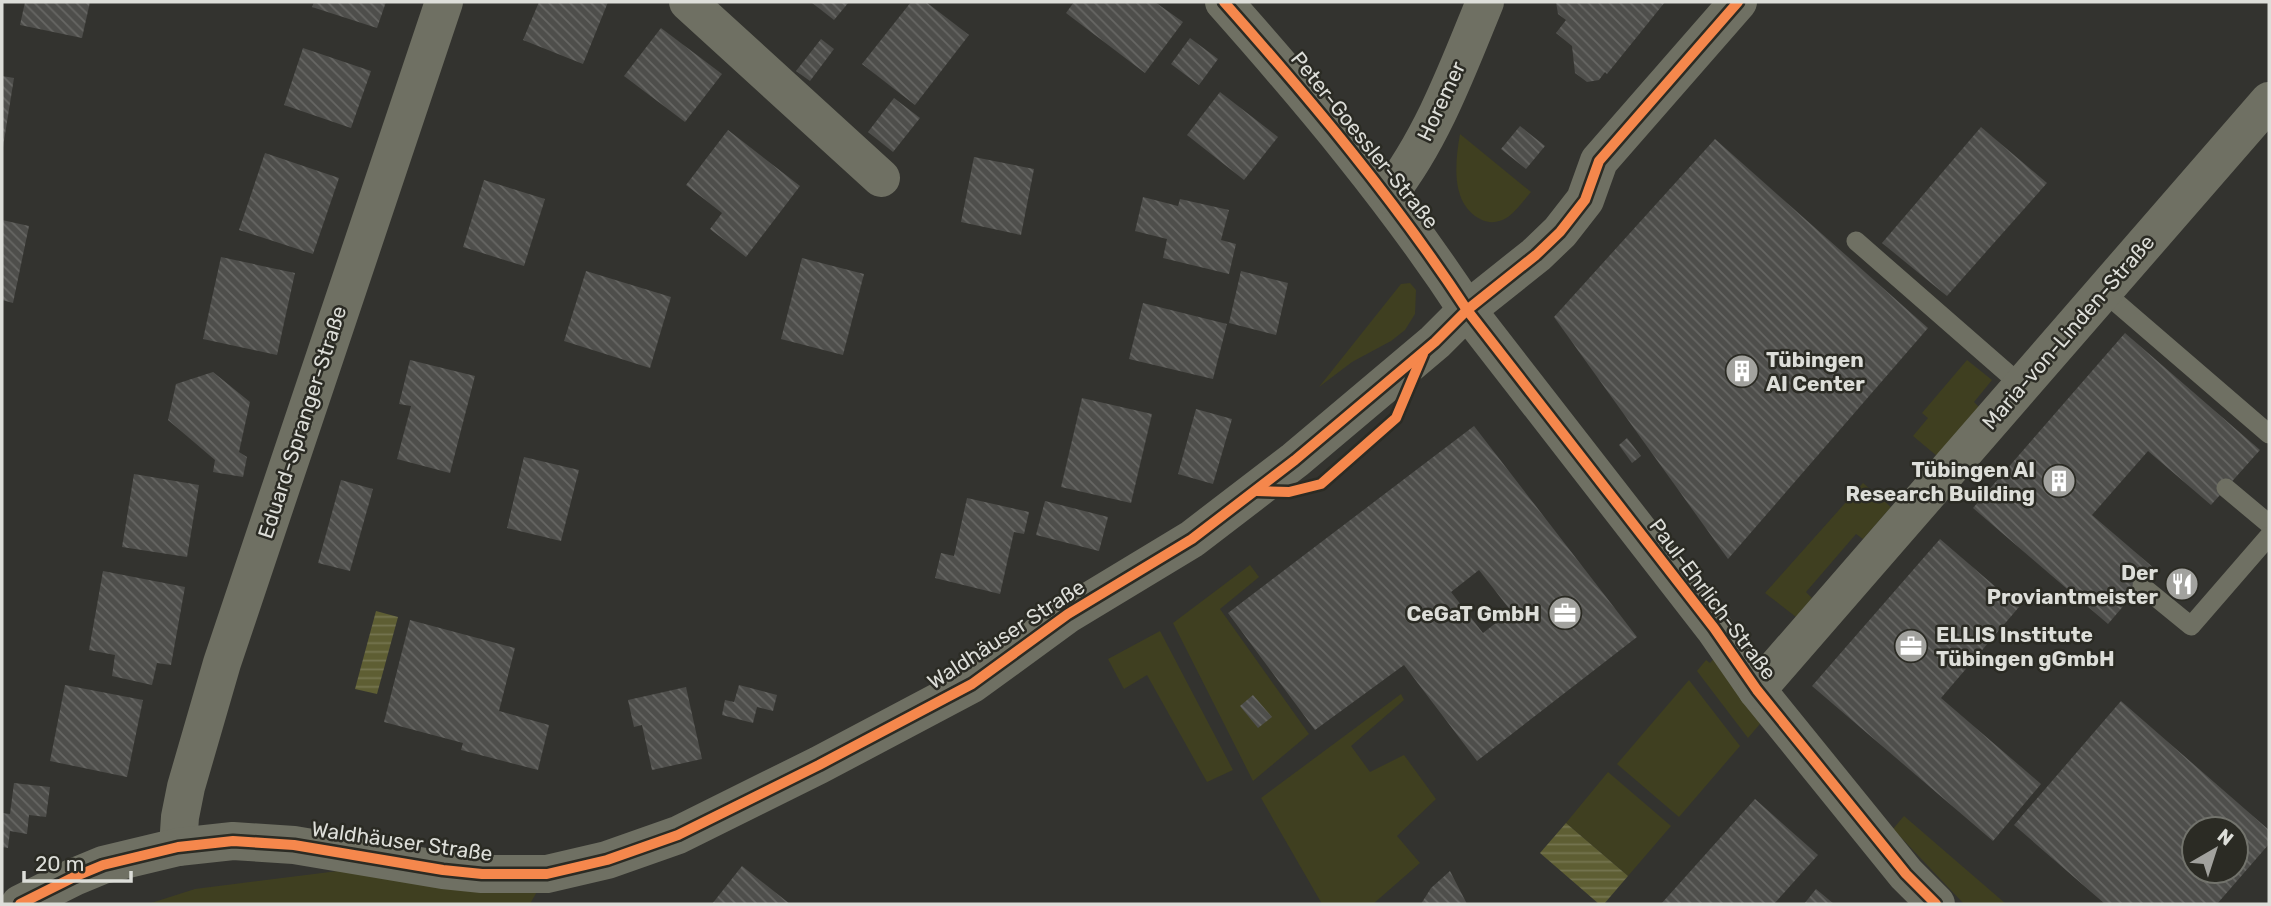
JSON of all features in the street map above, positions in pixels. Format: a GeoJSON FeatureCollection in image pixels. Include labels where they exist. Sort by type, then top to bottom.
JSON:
{"type":"FeatureCollection","features":[{"type":"Feature","properties":{"kind":"street","name":"Eduard-Spranger-Straße"},"geometry":{"type":"LineString","coordinates":[[178,847],[186,787],[222,663],[444,2]]}},
{"type":"Feature","properties":{"kind":"street"},"geometry":{"type":"LineString","coordinates":[[688,2],[881,178]]}},
{"type":"Feature","properties":{"kind":"street","name":"Peter-Goessler-Straße"},"geometry":{"type":"LineString","coordinates":[[1224,2],[1265,47],[1388,195],[1432,255],[1467,310]]}},
{"type":"Feature","properties":{"kind":"street","name":"Horemer"},"geometry":{"type":"LineString","coordinates":[[1388,195],[1404,175],[1419,148],[1485,2]]}},
{"type":"Feature","properties":{"kind":"street","name":"Waldhäuser Straße"},"geometry":{"type":"LineString","coordinates":[[20,904],[103,865],[178,847],[233,841],[294,845],[482,874],[547,889],[607,860],[687,831],[820,765],[972,684],[1068,614],[1192,539],[1244,501],[1435,342],[1467,310],[1536,255],[1560,232],[1585,200],[1599,161],[1738,2]]}},
{"type":"Feature","properties":{"kind":"street","name":"Maria-von-Linden-Straße"},"geometry":{"type":"LineString","coordinates":[[1757,690],[2269,101]]}},
{"type":"Feature","properties":{"kind":"street","name":"Paul-Ehrlich-Straße"},"geometry":{"type":"LineString","coordinates":[[1467,310],[1714,628],[1757,690],[1906,874],[1936,904]]}},
{"type":"Feature","properties":{"kind":"lane"},"geometry":{"type":"LineString","coordinates":[[1856,241],[2022,386]]}},
{"type":"Feature","properties":{"kind":"lane"},"geometry":{"type":"LineString","coordinates":[[2104,292],[2269,434]]}},
{"type":"Feature","properties":{"kind":"lane"},"geometry":{"type":"LineString","coordinates":[[2226,488],[2269,524]]}},
{"type":"Feature","properties":{"kind":"lane"},"geometry":{"type":"LineString","coordinates":[[2142,586],[2191,626],[2269,536]]}},
{"type":"Feature","properties":{"kind":"shaded area"},"geometry":{"type":"Polygon","coordinates":[[[1460,134],[1531,192],[1505,219],[1495,222],[1482,220],[1464,204],[1456,170],[1460,134]]]}},
{"type":"Feature","properties":{"kind":"shaded area"},"geometry":{"type":"Polygon","coordinates":[[[1410,283],[1416,290],[1415,314],[1405,330],[1391,341],[1352,362],[1319,387],[1401,284],[1410,283]]]}},
{"type":"Feature","properties":{"kind":"shaded area"},"geometry":{"type":"Polygon","coordinates":[[[1967,360],[1992,380],[1974,402],[1979,407],[1937,456],[1913,436],[1928,418],[1922,413],[1967,360]]]}},
{"type":"Feature","properties":{"kind":"shaded area"},"geometry":{"type":"Polygon","coordinates":[[[1863,483],[1891,507],[1863,539],[1856,534],[1806,592],[1812,598],[1796,617],[1765,593],[1863,483]]]}},
{"type":"Feature","properties":{"kind":"shaded area"},"geometry":{"type":"Polygon","coordinates":[[[1250,565],[1259,577],[1220,609],[1309,734],[1253,781],[1173,623],[1250,565]]]}},
{"type":"Feature","properties":{"kind":"shaded area"},"geometry":{"type":"Polygon","coordinates":[[[376,611],[398,617],[377,694],[355,689],[376,611]]]}},
{"type":"Feature","properties":{"kind":"shaded area"},"geometry":{"type":"Polygon","coordinates":[[[1160,631],[1233,770],[1207,782],[1147,675],[1124,689],[1108,659],[1160,631]]]}},
{"type":"Feature","properties":{"kind":"shaded area"},"geometry":{"type":"Polygon","coordinates":[[[1717,655],[1764,719],[1748,738],[1697,671],[1706,660],[1710,663],[1717,655]]]}},
{"type":"Feature","properties":{"kind":"shaded area"},"geometry":{"type":"Polygon","coordinates":[[[1689,680],[1740,746],[1679,817],[1617,764],[1689,680]]]}},
{"type":"Feature","properties":{"kind":"shaded area"},"geometry":{"type":"Polygon","coordinates":[[[1401,694],[1404,700],[1351,746],[1370,772],[1404,755],[1436,799],[1397,836],[1420,863],[1373,904],[1322,904],[1261,798],[1401,694]]]}},
{"type":"Feature","properties":{"kind":"shaded area"},"geometry":{"type":"Polygon","coordinates":[[[1608,772],[1671,826],[1628,876],[1566,823],[1608,772]]]}},
{"type":"Feature","properties":{"kind":"shaded area"},"geometry":{"type":"Polygon","coordinates":[[[1904,816],[2006,904],[1964,904],[1893,829],[1904,816]]]}},
{"type":"Feature","properties":{"kind":"shaded area"},"geometry":{"type":"Polygon","coordinates":[[[1566,823],[1628,876],[1604,904],[1599,904],[1540,853],[1566,823]]]}},
{"type":"Feature","properties":{"kind":"shaded area"},"geometry":{"type":"Polygon","coordinates":[[[402,863],[547,874],[530,904],[148,904],[195,889],[402,863]]]}},
{"type":"Feature","properties":{"kind":"building"},"geometry":{"type":"Polygon","coordinates":[[[25,2],[90,2],[82,38],[20,25],[25,2]]]}},
{"type":"Feature","properties":{"kind":"building"},"geometry":{"type":"Polygon","coordinates":[[[314,2],[386,2],[377,28],[312,7],[314,2]]]}},
{"type":"Feature","properties":{"kind":"building"},"geometry":{"type":"Polygon","coordinates":[[[539,2],[608,2],[583,64],[523,40],[539,2]]]}},
{"type":"Feature","properties":{"kind":"building"},"geometry":{"type":"Polygon","coordinates":[[[811,2],[849,2],[834,20],[811,2]]]}},
{"type":"Feature","properties":{"kind":"building"},"geometry":{"type":"Polygon","coordinates":[[[911,2],[926,2],[969,35],[915,105],[862,64],[911,2]]]}},
{"type":"Feature","properties":{"kind":"building"},"geometry":{"type":"Polygon","coordinates":[[[1074,2],[1155,2],[1183,22],[1145,73],[1066,13],[1074,2]]]}},
{"type":"Feature","properties":{"kind":"building"},"geometry":{"type":"Polygon","coordinates":[[[1556,2],[1665,2],[1607,74],[1605,72],[1599,80],[1587,82],[1575,73],[1572,46],[1556,33],[1566,20],[1558,14],[1556,2]]]}},
{"type":"Feature","properties":{"kind":"building"},"geometry":{"type":"Polygon","coordinates":[[[661,28],[722,74],[685,122],[624,76],[661,28]]]}},
{"type":"Feature","properties":{"kind":"building"},"geometry":{"type":"Polygon","coordinates":[[[1190,38],[1218,59],[1199,85],[1171,64],[1190,38]]]}},
{"type":"Feature","properties":{"kind":"building"},"geometry":{"type":"Polygon","coordinates":[[[821,39],[834,49],[810,81],[796,71],[821,39]]]}},
{"type":"Feature","properties":{"kind":"building"},"geometry":{"type":"Polygon","coordinates":[[[303,48],[371,71],[351,128],[284,105],[303,48]]]}},
{"type":"Feature","properties":{"kind":"building"},"geometry":{"type":"Polygon","coordinates":[[[2,76],[14,78],[3,147],[2,147],[2,76]]]}},
{"type":"Feature","properties":{"kind":"building"},"geometry":{"type":"Polygon","coordinates":[[[1220,92],[1278,137],[1244,180],[1187,135],[1220,92]]]}},
{"type":"Feature","properties":{"kind":"building"},"geometry":{"type":"Polygon","coordinates":[[[894,98],[920,118],[893,152],[868,132],[894,98]]]}},
{"type":"Feature","properties":{"kind":"building"},"geometry":{"type":"Polygon","coordinates":[[[1520,126],[1545,146],[1526,169],[1501,149],[1520,126]]]}},
{"type":"Feature","properties":{"kind":"building"},"geometry":{"type":"Polygon","coordinates":[[[1981,127],[2047,183],[1947,296],[1882,243],[1981,127]]]}},
{"type":"Feature","properties":{"kind":"building"},"geometry":{"type":"Polygon","coordinates":[[[728,130],[800,186],[746,257],[710,229],[722,213],[686,185],[728,130]]]}},
{"type":"Feature","properties":{"kind":"building","name":"Tübingen AI Center"},"geometry":{"type":"Polygon","coordinates":[[[1715,139],[1928,328],[1728,559],[1554,317],[1715,139]]]}},
{"type":"Feature","properties":{"kind":"building"},"geometry":{"type":"Polygon","coordinates":[[[265,153],[339,178],[313,254],[239,230],[265,153]]]}},
{"type":"Feature","properties":{"kind":"building"},"geometry":{"type":"Polygon","coordinates":[[[974,157],[1034,169],[1021,235],[961,222],[974,157]]]}},
{"type":"Feature","properties":{"kind":"building"},"geometry":{"type":"Polygon","coordinates":[[[484,180],[545,199],[524,266],[463,247],[484,180]]]}},
{"type":"Feature","properties":{"kind":"building"},"geometry":{"type":"Polygon","coordinates":[[[1143,197],[1178,206],[1180,199],[1229,210],[1221,240],[1236,244],[1229,274],[1163,258],[1167,239],[1135,231],[1143,197]]]}},
{"type":"Feature","properties":{"kind":"building"},"geometry":{"type":"Polygon","coordinates":[[[2,220],[29,226],[13,303],[2,300],[2,220]]]}},
{"type":"Feature","properties":{"kind":"building"},"geometry":{"type":"Polygon","coordinates":[[[221,257],[295,273],[277,355],[203,339],[221,257]]]}},
{"type":"Feature","properties":{"kind":"building"},"geometry":{"type":"Polygon","coordinates":[[[802,258],[864,274],[843,355],[781,339],[802,258]]]}},
{"type":"Feature","properties":{"kind":"building"},"geometry":{"type":"Polygon","coordinates":[[[586,271],[671,297],[650,368],[564,341],[586,271]]]}},
{"type":"Feature","properties":{"kind":"building"},"geometry":{"type":"Polygon","coordinates":[[[1241,271],[1288,283],[1276,335],[1229,323],[1241,271]]]}},
{"type":"Feature","properties":{"kind":"building"},"geometry":{"type":"Polygon","coordinates":[[[1143,303],[1227,324],[1213,379],[1129,359],[1143,303]]]}},
{"type":"Feature","properties":{"kind":"building","name":"Tübingen AI Research Building"},"geometry":{"type":"Polygon","coordinates":[[[2125,333],[2260,450],[2211,505],[2148,451],[2092,515],[2155,569],[2108,624],[1973,508],[2125,333]]]}},
{"type":"Feature","properties":{"kind":"building"},"geometry":{"type":"Polygon","coordinates":[[[410,360],[475,376],[450,473],[397,459],[411,406],[399,404],[410,360]]]}},
{"type":"Feature","properties":{"kind":"building"},"geometry":{"type":"Polygon","coordinates":[[[213,372],[250,402],[239,452],[247,457],[243,477],[213,472],[215,460],[168,420],[176,384],[213,372]]]}},
{"type":"Feature","properties":{"kind":"building"},"geometry":{"type":"Polygon","coordinates":[[[1082,398],[1152,414],[1131,503],[1061,487],[1082,398]]]}},
{"type":"Feature","properties":{"kind":"building"},"geometry":{"type":"Polygon","coordinates":[[[1196,409],[1232,419],[1213,484],[1178,474],[1196,409]]]}},
{"type":"Feature","properties":{"kind":"building"},"geometry":{"type":"Polygon","coordinates":[[[1474,426],[1637,637],[1477,761],[1404,665],[1315,730],[1228,613],[1474,426]],[[1479,570],[1451,592],[1483,633],[1511,611],[1479,570]]]}},
{"type":"Feature","properties":{"kind":"building"},"geometry":{"type":"Polygon","coordinates":[[[1627,438],[1641,456],[1632,463],[1619,445],[1627,438]]]}},
{"type":"Feature","properties":{"kind":"building"},"geometry":{"type":"Polygon","coordinates":[[[524,457],[579,470],[561,541],[507,528],[524,457]]]}},
{"type":"Feature","properties":{"kind":"building"},"geometry":{"type":"Polygon","coordinates":[[[134,474],[199,485],[187,557],[122,547],[134,474]]]}},
{"type":"Feature","properties":{"kind":"building"},"geometry":{"type":"Polygon","coordinates":[[[341,480],[373,489],[350,571],[318,563],[341,480]]]}},
{"type":"Feature","properties":{"kind":"building"},"geometry":{"type":"Polygon","coordinates":[[[967,498],[1029,512],[1024,534],[1014,532],[1000,594],[935,578],[941,553],[954,556],[967,498]]]}},
{"type":"Feature","properties":{"kind":"building"},"geometry":{"type":"Polygon","coordinates":[[[1045,501],[1108,517],[1099,551],[1036,535],[1045,501]]]}},
{"type":"Feature","properties":{"kind":"building"},"geometry":{"type":"Polygon","coordinates":[[[1940,539],[2019,607],[1941,698],[2041,784],[1993,841],[1812,686],[1940,539]]]}},
{"type":"Feature","properties":{"kind":"building"},"geometry":{"type":"Polygon","coordinates":[[[103,571],[185,587],[171,665],[157,663],[152,685],[112,676],[115,655],[89,650],[103,571]]]}},
{"type":"Feature","properties":{"kind":"building"},"geometry":{"type":"Polygon","coordinates":[[[410,620],[515,648],[499,711],[549,725],[538,770],[461,750],[463,743],[384,722],[410,620]]]}},
{"type":"Feature","properties":{"kind":"building"},"geometry":{"type":"Polygon","coordinates":[[[65,685],[143,700],[127,777],[50,761],[65,685]]]}},
{"type":"Feature","properties":{"kind":"building"},"geometry":{"type":"Polygon","coordinates":[[[739,685],[777,695],[773,711],[757,707],[753,723],[722,715],[725,700],[734,702],[739,685]]]}},
{"type":"Feature","properties":{"kind":"building"},"geometry":{"type":"Polygon","coordinates":[[[686,687],[702,759],[652,770],[642,725],[634,727],[628,700],[686,687]]]}},
{"type":"Feature","properties":{"kind":"building"},"geometry":{"type":"Polygon","coordinates":[[[1253,695],[1272,717],[1258,728],[1240,706],[1253,695]]]}},
{"type":"Feature","properties":{"kind":"building"},"geometry":{"type":"Polygon","coordinates":[[[2121,701],[2269,830],[2269,844],[2250,866],[2250,815],[2180,815],[2180,885],[2233,885],[2217,904],[2105,904],[2014,825],[2121,701]]]}},
{"type":"Feature","properties":{"kind":"building"},"geometry":{"type":"Polygon","coordinates":[[[14,783],[50,787],[46,817],[29,815],[27,834],[10,831],[8,848],[2,847],[2,813],[10,814],[14,783]]]}},
{"type":"Feature","properties":{"kind":"building"},"geometry":{"type":"Polygon","coordinates":[[[1755,799],[1818,855],[1774,904],[1661,904],[1755,799]]]}},
{"type":"Feature","properties":{"kind":"building"},"geometry":{"type":"Polygon","coordinates":[[[742,866],[790,904],[712,904],[742,866]]]}},
{"type":"Feature","properties":{"kind":"building"},"geometry":{"type":"Polygon","coordinates":[[[1450,871],[1467,904],[1421,904],[1431,888],[1450,871]]]}},
{"type":"Feature","properties":{"kind":"building"},"geometry":{"type":"Polygon","coordinates":[[[1816,889],[1834,904],[1804,904],[1816,889]]]}},
{"type":"Feature","properties":{"kind":"cycle path"},"geometry":{"type":"LineString","coordinates":[[1224,2],[1289,76],[1381,190],[1467,310],[1714,628],[1757,690],[1906,874],[1936,904]]}},
{"type":"Feature","properties":{"kind":"cycle path"},"geometry":{"type":"LineString","coordinates":[[20,904],[103,865],[178,847],[233,841],[294,845],[443,870],[482,874],[547,874],[607,860],[678,835],[819,765],[972,684],[1068,614],[1192,539],[1295,460],[1560,232],[1585,200],[1599,161],[1738,2]]}},
{"type":"Feature","properties":{"kind":"cycle path"},"geometry":{"type":"LineString","coordinates":[[1257,491],[1289,492],[1321,484],[1396,418],[1423,354]]}},
{"type":"Feature","properties":{"kind":"place","name":"Tübingen AI Center"},"geometry":{"type":"Point","coordinates":[1742,371]}},
{"type":"Feature","properties":{"kind":"place","name":"Tübingen AI Research Building"},"geometry":{"type":"Point","coordinates":[2059,481]}},
{"type":"Feature","properties":{"kind":"place","name":"Der Proviantmeister"},"geometry":{"type":"Point","coordinates":[2182,584]}},
{"type":"Feature","properties":{"kind":"place","name":"CeGaT GmbH"},"geometry":{"type":"Point","coordinates":[1565,613]}},
{"type":"Feature","properties":{"kind":"place","name":"ELLIS Institute Tübingen gGmbH"},"geometry":{"type":"Point","coordinates":[1911,646]}}]}
